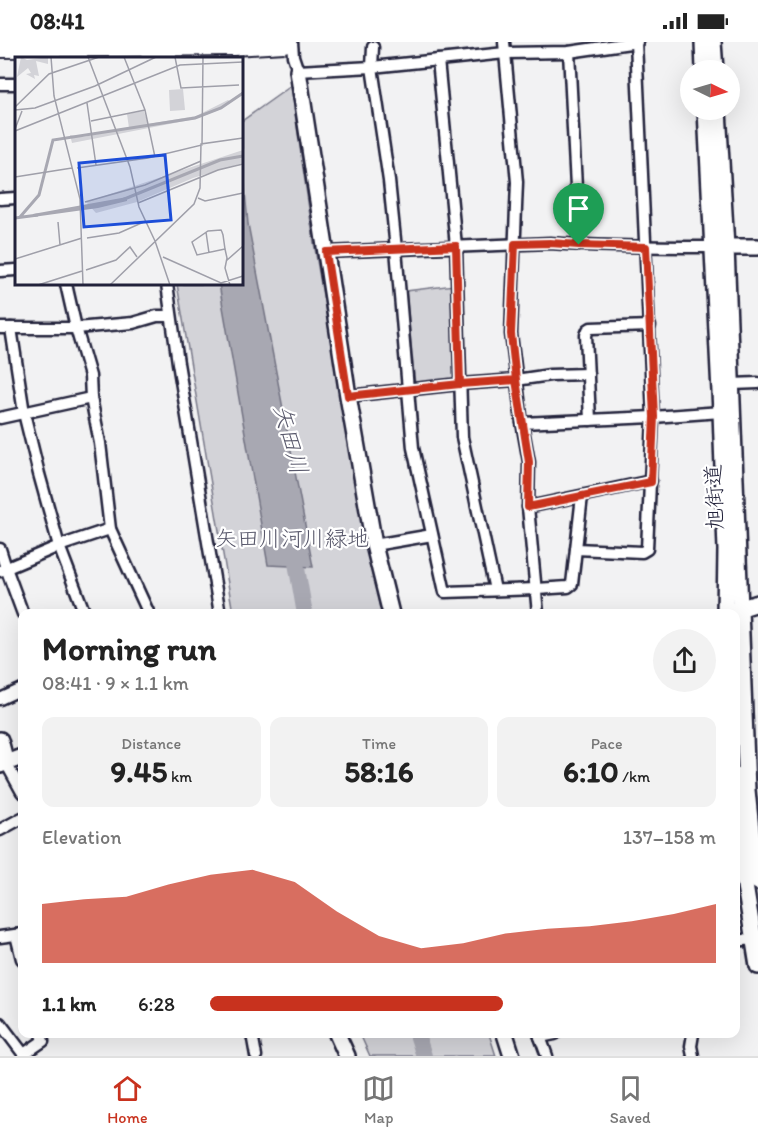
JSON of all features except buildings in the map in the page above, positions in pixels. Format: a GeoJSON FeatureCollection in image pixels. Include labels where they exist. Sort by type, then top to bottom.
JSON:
{"type":"FeatureCollection","features":[{"type":"Feature","properties":{"kind":"highway"},"geometry":{"type":"LineString","coordinates":[[0,47],[125,49],[284,42]]}},
{"type":"Feature","properties":{"kind":"street"},"geometry":{"type":"LineString","coordinates":[[292,42],[348,396],[374,545],[390,609]]}},
{"type":"Feature","properties":{"kind":"street"},"geometry":{"type":"LineString","coordinates":[[298,71],[372,67],[438,60],[504,47],[569,52],[636,42],[654,417],[647,549],[642,552],[576,549]]}},
{"type":"Feature","properties":{"kind":"street"},"geometry":{"type":"LineString","coordinates":[[703,42],[704,60]]}},
{"type":"Feature","properties":{"kind":"street"},"geometry":{"type":"LineString","coordinates":[[714,42],[715,60]]}},
{"type":"Feature","properties":{"kind":"street"},"geometry":{"type":"LineString","coordinates":[[373,47],[372,67],[389,181],[413,448],[445,592],[537,589],[568,587],[573,584],[582,496]]}},
{"type":"Feature","properties":{"kind":"street"},"geometry":{"type":"LineString","coordinates":[[504,47],[517,182],[511,334],[529,462],[528,507],[538,609]]}},
{"type":"Feature","properties":{"kind":"street"},"geometry":{"type":"LineString","coordinates":[[569,52],[579,245]]}},
{"type":"Feature","properties":{"kind":"street"},"geometry":{"type":"LineString","coordinates":[[438,60],[456,246],[462,437],[495,590]]}},
{"type":"Feature","properties":{"kind":"street","name":"旭街道"},"geometry":{"type":"LineString","coordinates":[[707,120],[732,384],[741,608],[744,790],[742,860],[756,939],[758,966]]}},
{"type":"Feature","properties":{"kind":"street","name":"旭街道"},"geometry":{"type":"LineString","coordinates":[[718,120],[725,609]]}},
{"type":"Feature","properties":{"kind":"street"},"geometry":{"type":"LineString","coordinates":[[0,199],[15,198]]}},
{"type":"Feature","properties":{"kind":"street"},"geometry":{"type":"LineString","coordinates":[[326,252],[550,243],[646,247],[758,247]]}},
{"type":"Feature","properties":{"kind":"street"},"geometry":{"type":"LineString","coordinates":[[0,271],[15,270]]}},
{"type":"Feature","properties":{"kind":"street"},"geometry":{"type":"LineString","coordinates":[[66,285],[90,376],[91,398],[100,443],[110,529],[147,609]]}},
{"type":"Feature","properties":{"kind":"street"},"geometry":{"type":"LineString","coordinates":[[167,285],[170,316],[219,609]]}},
{"type":"Feature","properties":{"kind":"street"},"geometry":{"type":"LineString","coordinates":[[83,609],[59,546],[5,328],[76,328],[170,316]]}},
{"type":"Feature","properties":{"kind":"street"},"geometry":{"type":"LineString","coordinates":[[590,420],[586,335],[588,330],[591,328],[650,326]]}},
{"type":"Feature","properties":{"kind":"street"},"geometry":{"type":"LineString","coordinates":[[348,396],[550,375],[588,374]]}},
{"type":"Feature","properties":{"kind":"street"},"geometry":{"type":"LineString","coordinates":[[732,384],[758,383]]}},
{"type":"Feature","properties":{"kind":"street"},"geometry":{"type":"LineString","coordinates":[[0,418],[91,398]]}},
{"type":"Feature","properties":{"kind":"street"},"geometry":{"type":"LineString","coordinates":[[522,423],[721,412]]}},
{"type":"Feature","properties":{"kind":"street"},"geometry":{"type":"LineString","coordinates":[[528,507],[651,482]]}},
{"type":"Feature","properties":{"kind":"street"},"geometry":{"type":"LineString","coordinates":[[3,570],[59,546],[110,529]]}},
{"type":"Feature","properties":{"kind":"street"},"geometry":{"type":"LineString","coordinates":[[374,545],[432,535]]}},
{"type":"Feature","properties":{"kind":"street"},"geometry":{"type":"LineString","coordinates":[[0,549],[3,570],[21,609]]}},
{"type":"Feature","properties":{"kind":"street"},"geometry":{"type":"LineString","coordinates":[[738,609],[758,603]]}},
{"type":"Feature","properties":{"kind":"street"},"geometry":{"type":"LineString","coordinates":[[0,699],[18,691]]}},
{"type":"Feature","properties":{"kind":"street"},"geometry":{"type":"LineString","coordinates":[[0,740],[3,764],[18,786]]}},
{"type":"Feature","properties":{"kind":"street"},"geometry":{"type":"LineString","coordinates":[[3,764],[18,758]]}},
{"type":"Feature","properties":{"kind":"street","name":"旭街道"},"geometry":{"type":"LineString","coordinates":[[744,790],[758,882]]}},
{"type":"Feature","properties":{"kind":"street"},"geometry":{"type":"LineString","coordinates":[[0,830],[18,820]]}},
{"type":"Feature","properties":{"kind":"street"},"geometry":{"type":"LineString","coordinates":[[0,937],[18,934]]}},
{"type":"Feature","properties":{"kind":"street"},"geometry":{"type":"LineString","coordinates":[[740,941],[756,939]]}},
{"type":"Feature","properties":{"kind":"street"},"geometry":{"type":"LineString","coordinates":[[0,1023],[25,1055],[43,1041],[42,1038]]}},
{"type":"Feature","properties":{"kind":"street"},"geometry":{"type":"LineString","coordinates":[[253,1038],[256,1056]]}},
{"type":"Feature","properties":{"kind":"street"},"geometry":{"type":"LineString","coordinates":[[339,1038],[347,1056]]}},
{"type":"Feature","properties":{"kind":"street"},"geometry":{"type":"LineString","coordinates":[[506,1038],[512,1056]]}},
{"type":"Feature","properties":{"kind":"street"},"geometry":{"type":"LineString","coordinates":[[541,1038],[547,1056]]}},
{"type":"Feature","properties":{"kind":"street"},"geometry":{"type":"LineString","coordinates":[[692,1038],[693,1056]]}},
{"type":"Feature","properties":{"kind":"green space","name":"矢田川河川緑地"},"geometry":{"type":"Polygon","coordinates":[[[291,86],[314,243],[357,495],[380,609],[232,609],[177,285],[243,285],[243,120],[291,86]]]}},
{"type":"Feature","properties":{"kind":"green space"},"geometry":{"type":"Polygon","coordinates":[[[454,285],[455,380],[415,385],[406,291],[454,285]]]}},
{"type":"Feature","properties":{"kind":"green space"},"geometry":{"type":"Polygon","coordinates":[[[362,1038],[490,1038],[496,1056],[370,1056],[362,1038]]]}},
{"type":"Feature","properties":{"kind":"shaded area"},"geometry":{"type":"Polygon","coordinates":[[[243,170],[248,224],[313,567],[268,565],[219,285],[243,285],[243,170]]]}},
{"type":"Feature","properties":{"kind":"waterway","name":"矢田川"},"geometry":{"type":"LineString","coordinates":[[293,546],[304,609]]}},
{"type":"Feature","properties":{"kind":"waterway","name":"矢田川"},"geometry":{"type":"LineString","coordinates":[[418,1038],[424,1056]]}},
{"type":"Feature","properties":{"kind":"route"},"geometry":{"type":"LineString","coordinates":[[579,245],[515,244],[511,334],[516,380],[348,396],[326,252],[456,246],[460,384],[516,380],[529,462],[528,507],[651,482],[654,417],[646,247],[579,245]]}}]}
